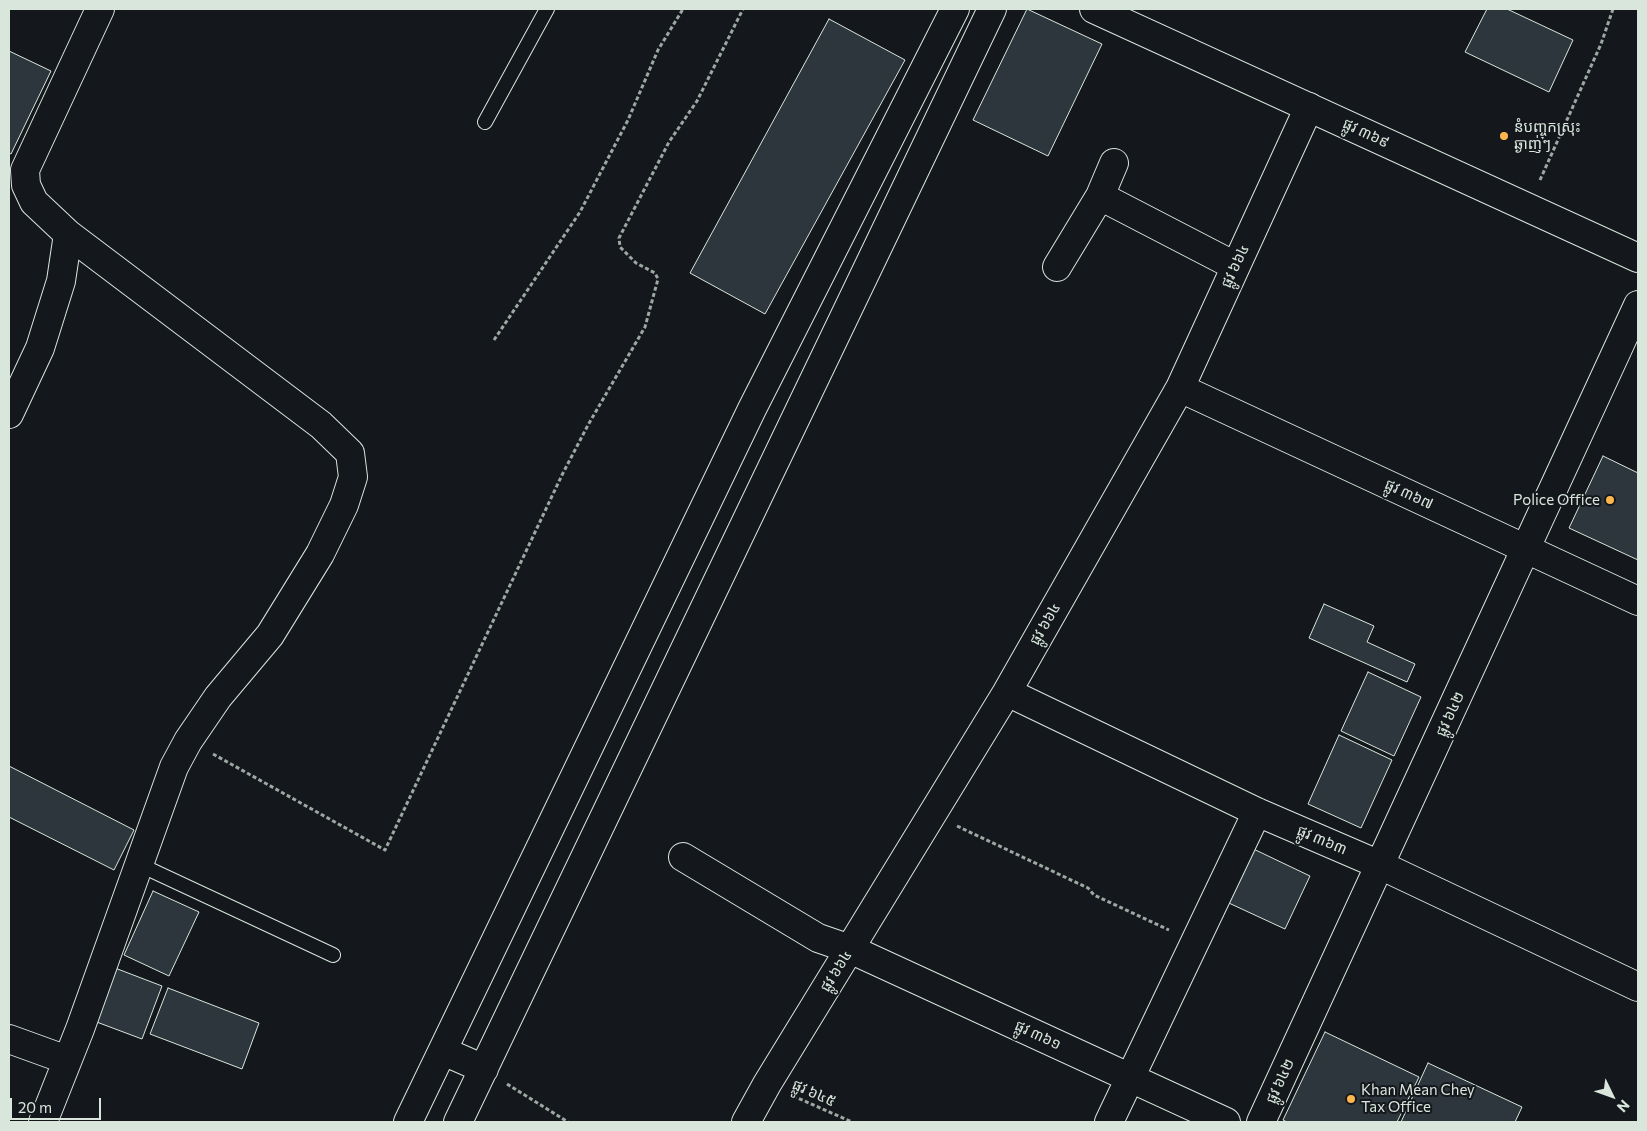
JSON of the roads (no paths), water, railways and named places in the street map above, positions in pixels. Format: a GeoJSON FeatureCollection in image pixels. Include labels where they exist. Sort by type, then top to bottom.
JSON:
{"type":"FeatureCollection","features":[{"type":"Feature","properties":{"kind":"street"},"geometry":{"type":"LineString","coordinates":[[50,1120],[67,1060],[164,790],[188,740],[218,697],[270,635],[320,554],[344,504],[353,477],[350,453],[321,425],[68,234],[34,202],[26,186],[25,170],[100,9]]}},
{"type":"Feature","properties":{"kind":"street"},"geometry":{"type":"LineString","coordinates":[[408,1122],[747,418],[955,9]]}},
{"type":"Feature","properties":{"kind":"street"},"geometry":{"type":"LineString","coordinates":[[458,1122],[992,9]]}},
{"type":"Feature","properties":{"kind":"street","name":"ផ្លូវ ៣៦៩"},"geometry":{"type":"LineString","coordinates":[[1094,9],[1638,258]]}},
{"type":"Feature","properties":{"kind":"street","name":"ផ្លូវ ៦៦៤"},"geometry":{"type":"LineString","coordinates":[[746,1122],[767,1084],[1007,692],[1180,388],[1309,107]]}},
{"type":"Feature","properties":{"kind":"street"},"geometry":{"type":"LineString","coordinates":[[1058,266],[1100,196],[1114,163]]}},
{"type":"Feature","properties":{"kind":"street"},"geometry":{"type":"LineString","coordinates":[[1100,196],[1235,266]]}},
{"type":"Feature","properties":{"kind":"street"},"geometry":{"type":"LineString","coordinates":[[9,414],[15,386],[40,348],[61,281],[68,234]]}},
{"type":"Feature","properties":{"kind":"street","name":"ផ្លូវ ៦៤២"},"geometry":{"type":"LineString","coordinates":[[1262,1122],[1638,305]]}},
{"type":"Feature","properties":{"kind":"street","name":"ផ្លូវ ៣៦៧"},"geometry":{"type":"LineString","coordinates":[[1180,388],[1638,601]]}},
{"type":"Feature","properties":{"kind":"street","name":"ផ្លូវ ៣៦៣"},"geometry":{"type":"LineString","coordinates":[[1007,692],[1256,812],[1380,865],[1638,987]]}},
{"type":"Feature","properties":{"kind":"street"},"geometry":{"type":"LineString","coordinates":[[1109,1122],[1256,812]]}},
{"type":"Feature","properties":{"kind":"street","name":"ផ្លូវ ៣៦១"},"geometry":{"type":"LineString","coordinates":[[683,857],[818,938],[850,949],[1226,1122]]}},
{"type":"Feature","properties":{"kind":"street"},"geometry":{"type":"LineString","coordinates":[[9,1039],[67,1060]]}},
{"type":"Feature","properties":{"kind":"street"},"geometry":{"type":"LineString","coordinates":[[443,1051],[484,1069]]}},
{"type":"Feature","properties":{"kind":"lane"},"geometry":{"type":"LineString","coordinates":[[485,122],[547,9]]}},
{"type":"Feature","properties":{"kind":"lane"},"geometry":{"type":"LineString","coordinates":[[138,864],[333,955]]}},
{"type":"Feature","properties":{"kind":"place","name":"នំបញ្ចុកស្រុះ ឆ្ងាញ់ៗ"},"geometry":{"type":"Point","coordinates":[1504,136]}},
{"type":"Feature","properties":{"kind":"place","name":"Police Office"},"geometry":{"type":"Point","coordinates":[1610,500]}},
{"type":"Feature","properties":{"kind":"place","name":"Khan Mean Chey Tax Office"},"geometry":{"type":"Point","coordinates":[1351,1099]}}]}
